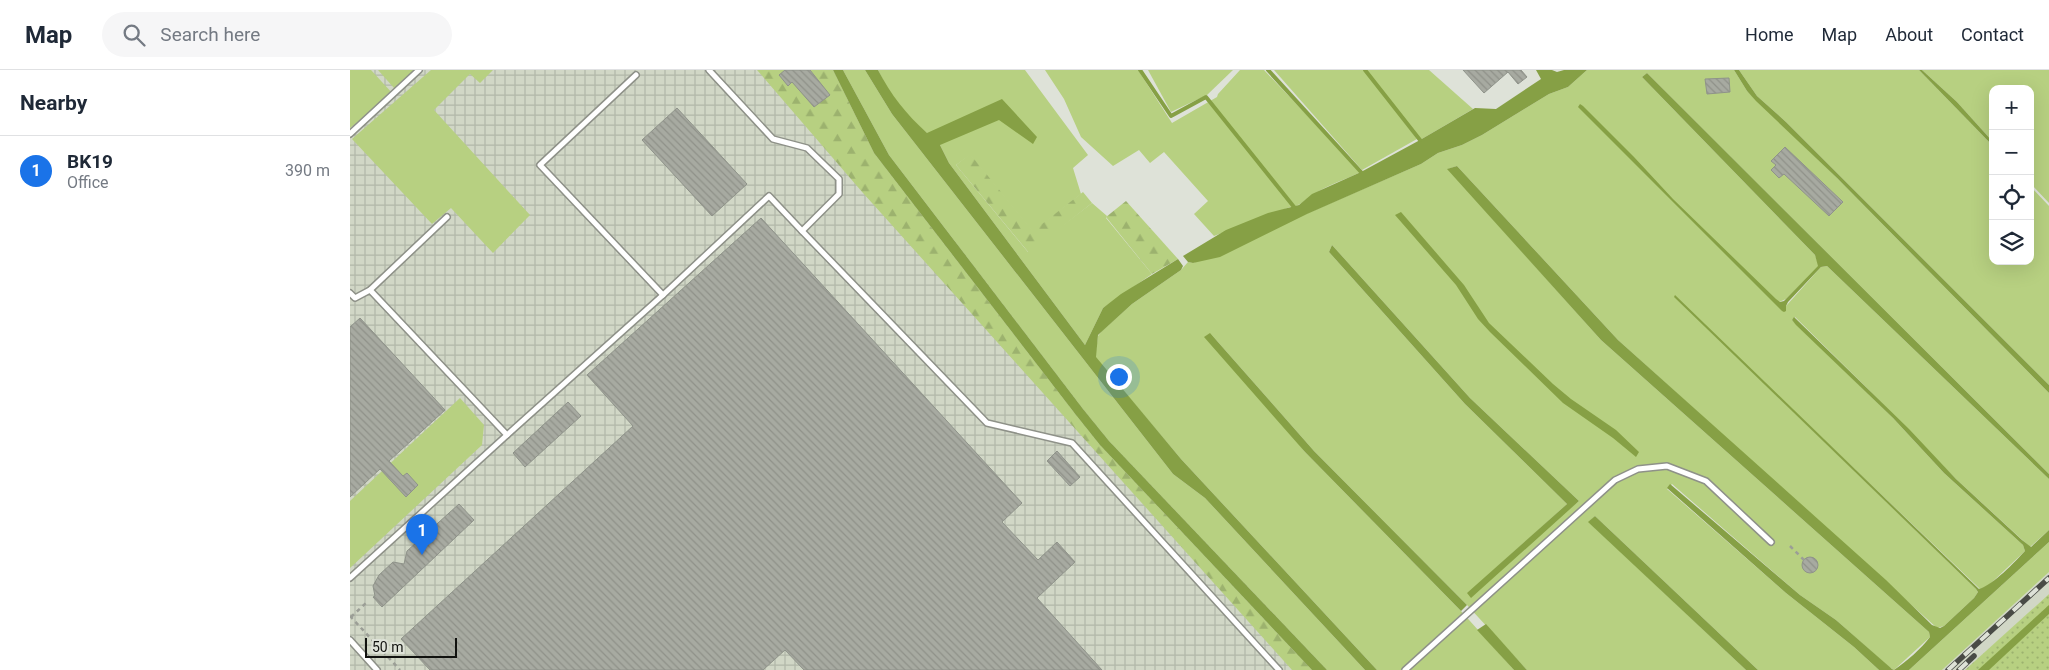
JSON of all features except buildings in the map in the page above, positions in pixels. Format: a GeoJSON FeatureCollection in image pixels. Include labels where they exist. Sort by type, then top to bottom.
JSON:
{"type":"FeatureCollection","features":[{"type":"Feature","properties":{"kind":"lane"},"geometry":{"type":"LineString","coordinates":[[350,134],[419,70]]}},
{"type":"Feature","properties":{"kind":"lane"},"geometry":{"type":"LineString","coordinates":[[709,70],[773,139],[807,148],[839,179],[839,194],[802,231]]}},
{"type":"Feature","properties":{"kind":"lane"},"geometry":{"type":"LineString","coordinates":[[636,75],[540,165],[663,295]]}},
{"type":"Feature","properties":{"kind":"lane"},"geometry":{"type":"LineString","coordinates":[[350,578],[663,295],[769,196],[988,423],[1072,443],[1279,670]]}},
{"type":"Feature","properties":{"kind":"lane"},"geometry":{"type":"LineString","coordinates":[[350,303],[370,290],[447,217]]}},
{"type":"Feature","properties":{"kind":"lane"},"geometry":{"type":"LineString","coordinates":[[370,290],[507,435]]}},
{"type":"Feature","properties":{"kind":"lane"},"geometry":{"type":"LineString","coordinates":[[350,293],[355,298]]}},
{"type":"Feature","properties":{"kind":"lane"},"geometry":{"type":"LineString","coordinates":[[1405,670],[1615,480],[1638,469],[1666,466],[1706,481],[1771,542]]}},
{"type":"Feature","properties":{"kind":"lane"},"geometry":{"type":"LineString","coordinates":[[350,640],[377,670]]}},
{"type":"Feature","properties":{"kind":"path"},"geometry":{"type":"LineString","coordinates":[[1790,546],[1804,560]]}},
{"type":"Feature","properties":{"kind":"path"},"geometry":{"type":"LineString","coordinates":[[366,602],[351,616],[400,670]]}},
{"type":"Feature","properties":{"kind":"shaded area"},"geometry":{"type":"Polygon","coordinates":[[[350,70],[833,70],[874,153],[1347,670],[350,670],[350,70]]]}},
{"type":"Feature","properties":{"kind":"shaded area"},"geometry":{"type":"Polygon","coordinates":[[[833,70],[843,70],[889,155],[1109,441],[1327,670],[1312,670],[1100,445],[874,153],[833,70]]]}},
{"type":"Feature","properties":{"kind":"shaded area"},"geometry":{"type":"Polygon","coordinates":[[[865,70],[878,70],[900,104],[927,133],[1002,99],[1037,137],[1033,144],[999,120],[940,145],[949,163],[1085,345],[1103,308],[1121,294],[1178,259],[1183,266],[1181,270],[1132,304],[1098,335],[1096,357],[1181,459],[1377,670],[1365,670],[1205,498],[1173,474],[892,114],[865,70]]]}},
{"type":"Feature","properties":{"kind":"shaded area"},"geometry":{"type":"Polygon","coordinates":[[[1536,70],[1552,70],[1557,72],[1564,70],[1587,70],[1568,87],[1549,94],[1482,135],[1462,145],[1438,153],[1421,164],[1307,214],[1220,257],[1193,263],[1188,262],[1183,256],[1226,230],[1268,213],[1299,205],[1312,194],[1361,172],[1475,108],[1496,109],[1541,79],[1536,70]]]}},
{"type":"Feature","properties":{"kind":"shaded area"},"geometry":{"type":"Polygon","coordinates":[[[1734,70],[1739,70],[1757,96],[1786,122],[2049,385],[2049,393],[1837,178],[1756,101],[1747,91],[1734,70]]]}},
{"type":"Feature","properties":{"kind":"shaded area"},"geometry":{"type":"Polygon","coordinates":[[[1919,70],[1922,70],[1957,102],[1989,138],[1989,142],[1919,70]]]}},
{"type":"Feature","properties":{"kind":"shaded area"},"geometry":{"type":"Polygon","coordinates":[[[1647,73],[2049,474],[2049,479],[1827,266],[1821,267],[1788,302],[1786,311],[1782,311],[1578,107],[1580,104],[1583,106],[1673,199],[1776,299],[1780,302],[1784,301],[1818,266],[1815,255],[1642,77],[1647,73]]]}},
{"type":"Feature","properties":{"kind":"shaded area"},"geometry":{"type":"Polygon","coordinates":[[[1457,166],[1618,340],[1886,580],[1932,625],[1940,628],[1944,626],[1974,598],[1978,592],[1976,589],[1674,297],[1675,295],[1979,589],[1997,578],[2025,551],[2023,545],[1944,473],[1893,418],[1796,325],[1792,320],[1794,317],[1909,429],[1956,479],[2022,540],[2031,547],[2049,530],[2049,542],[1909,670],[1894,670],[1922,646],[1930,637],[1929,632],[1601,340],[1447,169],[1457,166]]]}},
{"type":"Feature","properties":{"kind":"shaded area"},"geometry":{"type":"Polygon","coordinates":[[[1401,212],[1464,285],[1489,323],[1553,384],[1616,430],[1639,452],[1636,457],[1613,438],[1563,403],[1490,332],[1478,319],[1456,285],[1395,215],[1401,212]]]}},
{"type":"Feature","properties":{"kind":"shaded area"},"geometry":{"type":"Polygon","coordinates":[[[1332,245],[1470,398],[1579,501],[1471,598],[1467,593],[1567,504],[1465,404],[1329,252],[1332,245]]]}},
{"type":"Feature","properties":{"kind":"shaded area"},"geometry":{"type":"Polygon","coordinates":[[[1210,333],[1314,451],[1467,605],[1461,611],[1305,452],[1204,337],[1210,333]]]}},
{"type":"Feature","properties":{"kind":"shaded area"},"geometry":{"type":"Polygon","coordinates":[[[1670,484],[1800,595],[1836,620],[1894,670],[1879,670],[1854,647],[1786,593],[1667,488],[1670,484]]]}},
{"type":"Feature","properties":{"kind":"shaded area"},"geometry":{"type":"Polygon","coordinates":[[[1595,516],[1758,670],[1746,670],[1588,522],[1595,516]]]}},
{"type":"Feature","properties":{"kind":"shaded area"},"geometry":{"type":"Polygon","coordinates":[[[2049,572],[2049,594],[1966,670],[1942,670],[2049,572]]]}},
{"type":"Feature","properties":{"kind":"shaded area"},"geometry":{"type":"Polygon","coordinates":[[[2049,605],[2049,614],[1989,670],[1978,670],[2049,605]]]}},
{"type":"Feature","properties":{"kind":"shaded area"},"geometry":{"type":"Polygon","coordinates":[[[1486,624],[1527,670],[1514,670],[1477,630],[1486,624]]]}},
{"type":"Feature","properties":{"kind":"green space"},"geometry":{"type":"Polygon","coordinates":[[[350,70],[371,70],[393,94],[350,128],[350,70]]]}},
{"type":"Feature","properties":{"kind":"green space"},"geometry":{"type":"Polygon","coordinates":[[[378,70],[416,70],[394,88],[378,70]]]}},
{"type":"Feature","properties":{"kind":"green space"},"geometry":{"type":"Polygon","coordinates":[[[431,70],[493,70],[480,83],[470,74],[434,110],[530,215],[493,253],[451,208],[432,224],[352,139],[431,70]]]}},
{"type":"Feature","properties":{"kind":"green space"},"geometry":{"type":"Polygon","coordinates":[[[757,70],[833,70],[874,153],[1076,415],[1100,445],[1312,670],[1292,670],[863,193],[757,70]]]}},
{"type":"Feature","properties":{"kind":"green space"},"geometry":{"type":"Polygon","coordinates":[[[843,70],[865,70],[892,114],[1173,474],[1205,498],[1365,670],[1327,670],[1109,441],[889,155],[843,70]]]}},
{"type":"Feature","properties":{"kind":"green space"},"geometry":{"type":"Polygon","coordinates":[[[878,70],[1025,70],[1088,155],[1073,168],[1081,194],[1033,232],[970,155],[956,165],[1028,252],[1092,203],[1107,216],[1106,218],[1152,274],[1103,308],[1085,345],[949,163],[940,145],[909,117],[888,90],[878,70]]]}},
{"type":"Feature","properties":{"kind":"green space"},"geometry":{"type":"Polygon","coordinates":[[[1045,70],[1138,70],[1172,123],[1217,97],[1240,70],[1264,70],[1361,172],[1325,188],[1297,206],[1214,236],[1194,214],[1208,201],[1164,152],[1150,163],[1139,150],[1113,166],[1081,137],[1064,99],[1045,70]]]}},
{"type":"Feature","properties":{"kind":"green space"},"geometry":{"type":"Polygon","coordinates":[[[1148,70],[1233,70],[1207,95],[1171,112],[1148,70]]]}},
{"type":"Feature","properties":{"kind":"green space"},"geometry":{"type":"Polygon","coordinates":[[[1274,70],[1364,70],[1417,139],[1362,170],[1274,70]]]}},
{"type":"Feature","properties":{"kind":"green space"},"geometry":{"type":"Polygon","coordinates":[[[1365,70],[1429,70],[1473,109],[1420,140],[1365,70]]]}},
{"type":"Feature","properties":{"kind":"green space"},"geometry":{"type":"Polygon","coordinates":[[[1587,70],[1734,70],[1747,91],[1837,178],[2049,393],[2049,474],[1647,73],[1642,77],[1815,255],[1819,266],[1786,299],[1779,302],[1786,306],[1821,267],[1827,266],[2049,479],[2049,530],[2030,547],[1956,479],[1795,317],[1792,320],[1893,418],[1944,473],[2023,545],[2025,551],[1989,585],[1980,589],[1674,296],[1976,589],[1978,592],[1974,598],[1944,626],[1937,628],[1618,340],[1457,166],[1448,169],[1601,340],[1929,632],[1930,637],[1894,670],[1836,620],[1800,595],[1672,484],[1667,489],[1786,593],[1854,647],[1879,670],[1758,670],[1595,516],[1589,522],[1746,670],[1527,670],[1467,605],[1314,451],[1210,333],[1305,452],[1461,611],[1514,670],[1377,670],[1181,459],[1095,357],[1098,336],[1102,331],[1132,304],[1181,270],[1188,262],[1193,263],[1421,164],[1438,153],[1462,145],[1482,135],[1549,94],[1568,87],[1587,70]],[[1332,245],[1329,252],[1465,404],[1567,504],[1468,593],[1579,501],[1470,398],[1332,245]]]}},
{"type":"Feature","properties":{"kind":"green space"},"geometry":{"type":"Polygon","coordinates":[[[1739,70],[1919,70],[1989,142],[1989,265],[2034,265],[2034,190],[2049,206],[2049,385],[1786,122],[1757,96],[1739,70]]]}},
{"type":"Feature","properties":{"kind":"green space"},"geometry":{"type":"Polygon","coordinates":[[[1922,70],[2049,70],[2049,203],[2034,187],[2034,85],[1989,85],[1989,138],[1957,102],[1922,70]]]}},
{"type":"Feature","properties":{"kind":"green space"},"geometry":{"type":"Polygon","coordinates":[[[970,154],[1033,231],[1083,192],[1092,203],[1029,253],[956,165],[970,154]]]}},
{"type":"Feature","properties":{"kind":"green space"},"geometry":{"type":"Polygon","coordinates":[[[1126,201],[1178,259],[1152,274],[1106,217],[1126,201]]]}},
{"type":"Feature","properties":{"kind":"green space"},"geometry":{"type":"Polygon","coordinates":[[[460,398],[484,425],[482,445],[350,568],[350,501],[460,398]]]}},
{"type":"Feature","properties":{"kind":"green space"},"geometry":{"type":"Polygon","coordinates":[[[2049,542],[2049,572],[1942,670],[1909,670],[2049,542]]]}},
{"type":"Feature","properties":{"kind":"green space"},"geometry":{"type":"Polygon","coordinates":[[[2049,594],[2049,670],[1965,670],[2049,594]]]}},
{"type":"Feature","properties":{"kind":"waterway"},"geometry":{"type":"LineString","coordinates":[[1140,70],[1171,116],[1206,97],[1294,207]]}},
{"type":"Feature","properties":{"kind":"waterway"},"geometry":{"type":"LineString","coordinates":[[1268,70],[1361,172]]}},
{"type":"Feature","properties":{"kind":"waterway"},"geometry":{"type":"LineString","coordinates":[[1365,70],[1420,140]]}},
{"type":"Feature","properties":{"kind":"railway"},"geometry":{"type":"LineString","coordinates":[[1948,670],[2049,578]]}},
{"type":"Feature","properties":{"kind":"railway"},"geometry":{"type":"LineString","coordinates":[[1959,670],[1974,656]]}},
{"type":"Feature","properties":{"kind":"place","name":"BK19"},"geometry":{"type":"Point","coordinates":[422,555]}}]}
